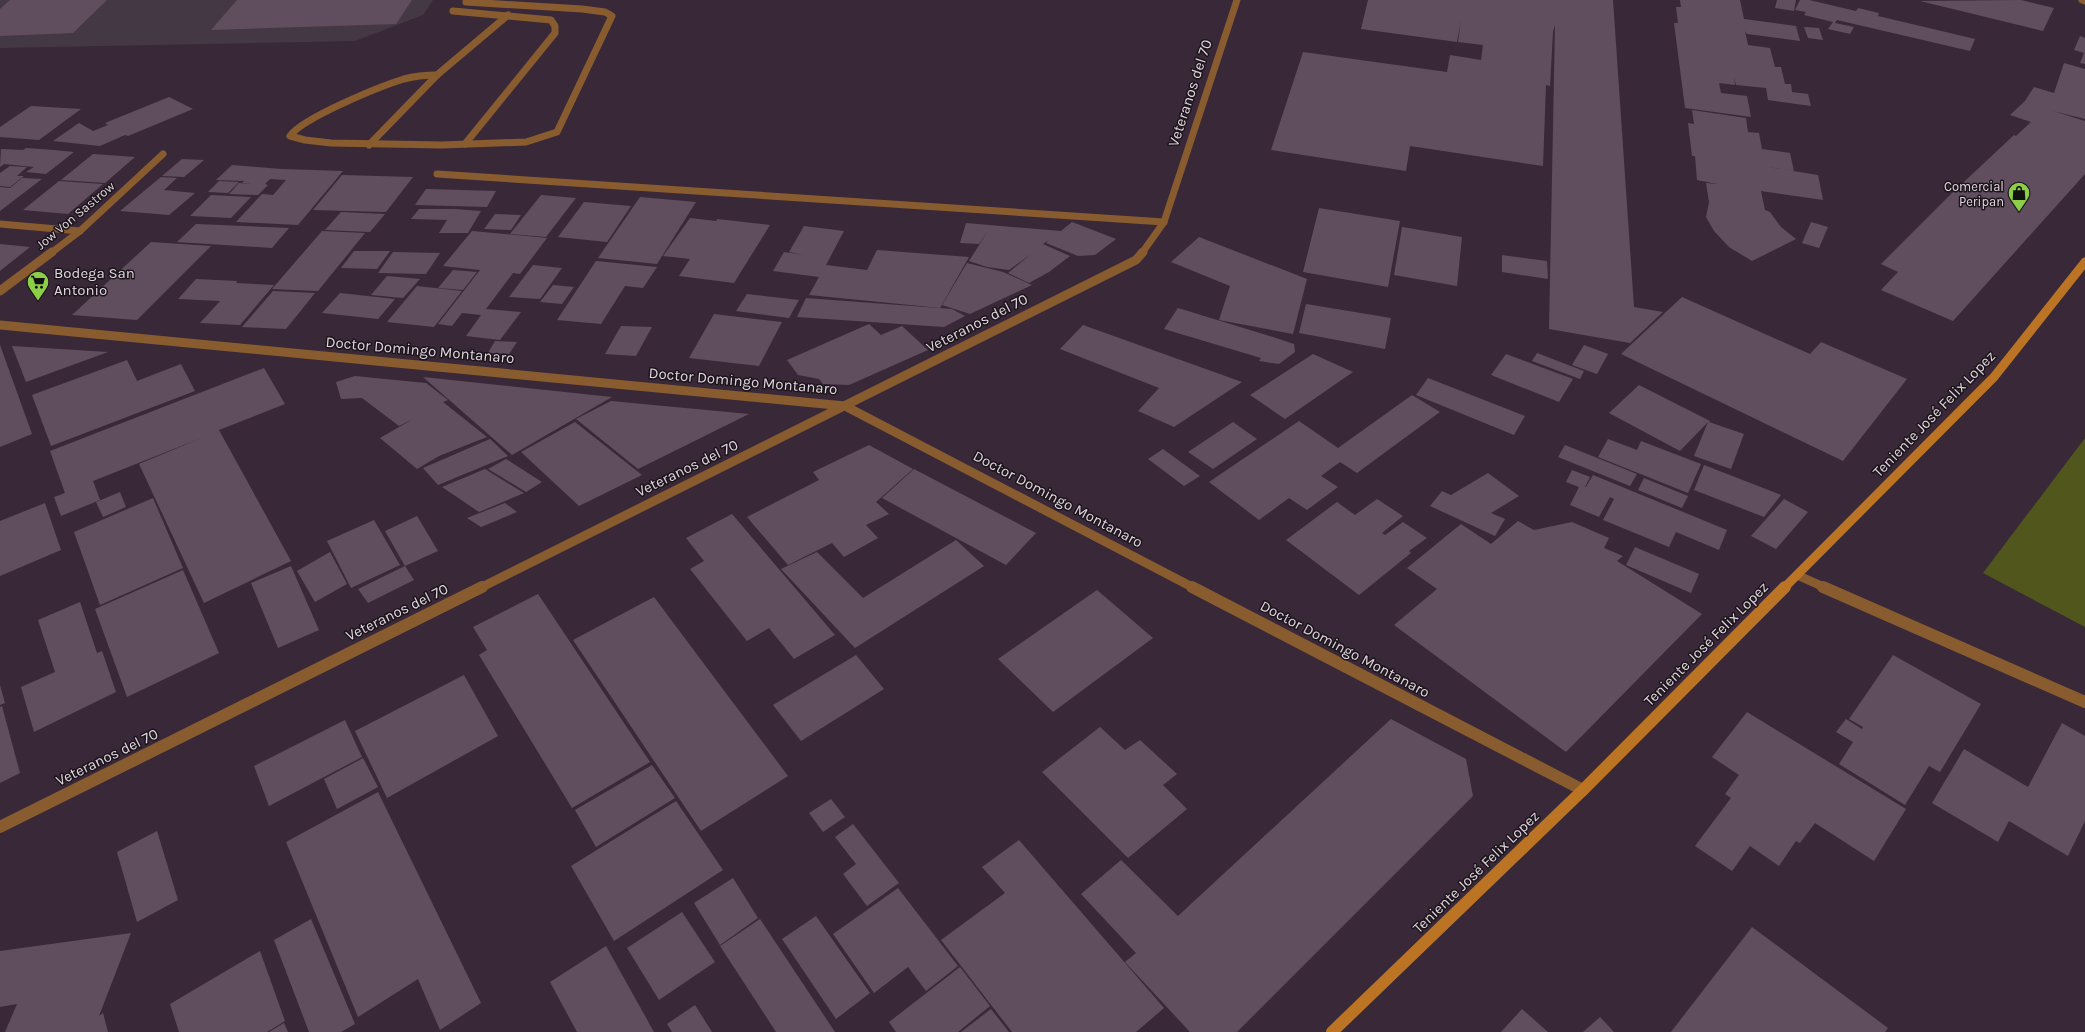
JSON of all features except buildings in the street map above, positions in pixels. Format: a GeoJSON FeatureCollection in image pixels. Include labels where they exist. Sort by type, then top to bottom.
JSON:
{"type":"FeatureCollection","features":[{"type":"Feature","properties":{"kind":"main road","name":"Teniente José Felix Lopez"},"geometry":{"type":"LineString","coordinates":[[1332,1032],[1583,790],[1994,377],[2085,262]]}},
{"type":"Feature","properties":{"kind":"street","name":"Veteranos del 70"},"geometry":{"type":"LineString","coordinates":[[0,827],[1136,260],[1151,242],[1164,222],[1237,0]]}},
{"type":"Feature","properties":{"kind":"street"},"geometry":{"type":"LineString","coordinates":[[437,75],[428,74],[402,78],[304,123],[294,130],[290,136],[302,140],[369,145],[464,144],[526,142],[544,138],[557,132],[612,16],[605,12],[466,2]]}},
{"type":"Feature","properties":{"kind":"street"},"geometry":{"type":"LineString","coordinates":[[453,11],[551,20],[555,26],[555,33],[464,144]]}},
{"type":"Feature","properties":{"kind":"street"},"geometry":{"type":"LineString","coordinates":[[369,145],[437,75],[508,15]]}},
{"type":"Feature","properties":{"kind":"street","name":"Jow Von Sastrow"},"geometry":{"type":"LineString","coordinates":[[0,291],[80,231],[163,154]]}},
{"type":"Feature","properties":{"kind":"street"},"geometry":{"type":"LineString","coordinates":[[437,174],[1164,222]]}},
{"type":"Feature","properties":{"kind":"street"},"geometry":{"type":"LineString","coordinates":[[0,224],[80,231]]}},
{"type":"Feature","properties":{"kind":"street","name":"Doctor Domingo Montanaro"},"geometry":{"type":"LineString","coordinates":[[0,325],[845,406],[1583,790]]}},
{"type":"Feature","properties":{"kind":"street"},"geometry":{"type":"LineString","coordinates":[[1797,574],[2085,702]]}},
{"type":"Feature","properties":{"kind":"shaded area"},"geometry":{"type":"Polygon","coordinates":[[[0,0],[433,0],[423,15],[355,41],[0,48],[0,0]]]}},
{"type":"Feature","properties":{"kind":"green space"},"geometry":{"type":"Polygon","coordinates":[[[2085,438],[2085,627],[1983,573],[2085,438]]]}},
{"type":"Feature","properties":{"kind":"place","name":"Comercial Peripan"},"geometry":{"type":"Point","coordinates":[2019,212]}},
{"type":"Feature","properties":{"kind":"place","name":"Bodega San Antonio"},"geometry":{"type":"Point","coordinates":[38,302]}}]}
